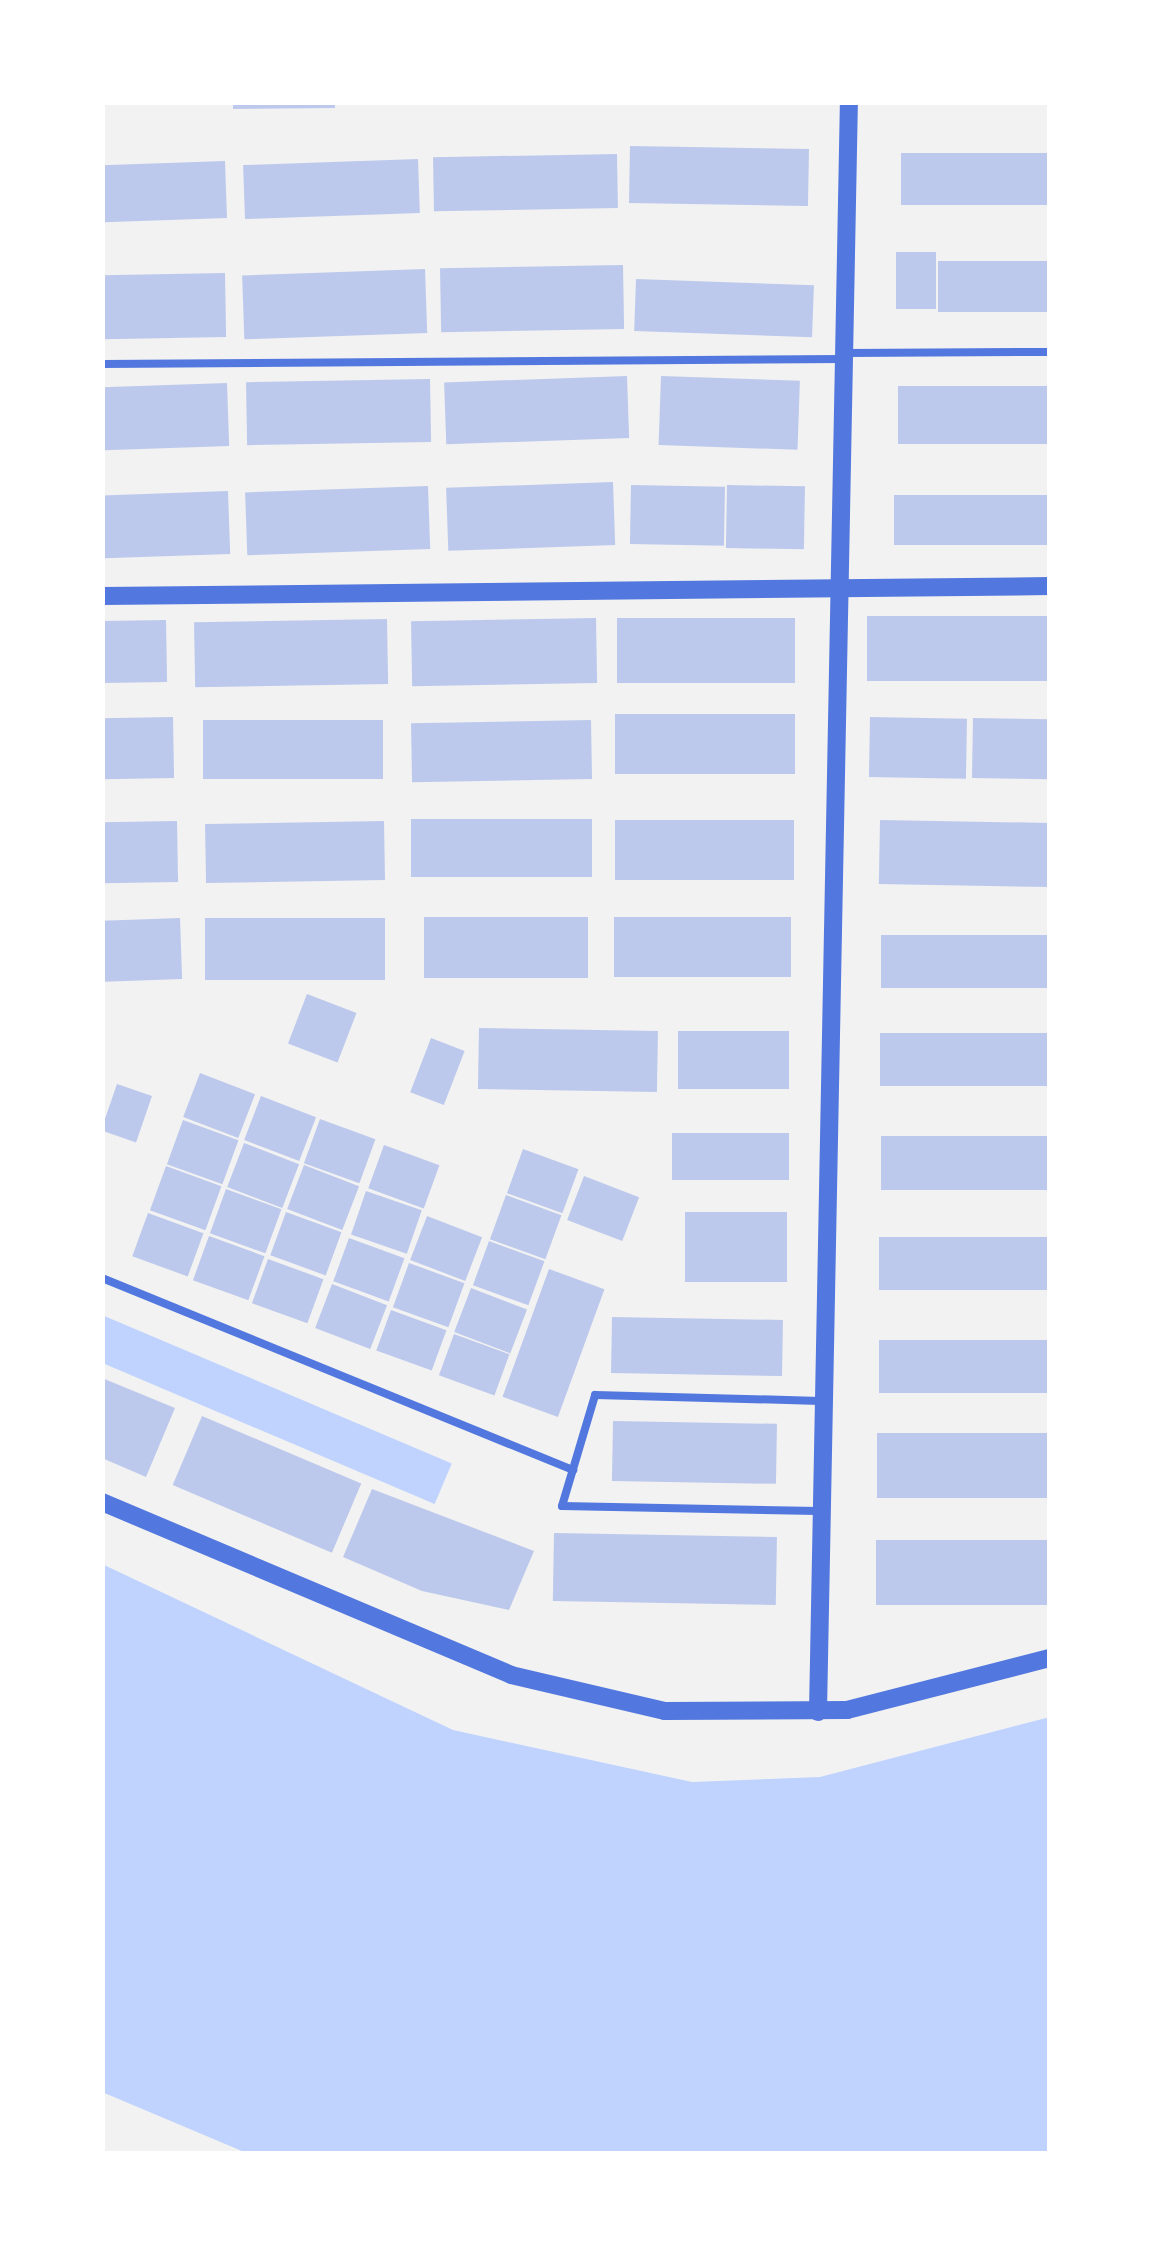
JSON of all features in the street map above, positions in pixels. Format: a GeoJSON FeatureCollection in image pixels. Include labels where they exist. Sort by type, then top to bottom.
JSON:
{"type":"FeatureCollection","features":[{"type":"Feature","properties":{"kind":"street"},"geometry":{"type":"LineString","coordinates":[[818,1712],[849,102]]}},
{"type":"Feature","properties":{"kind":"street"},"geometry":{"type":"LineString","coordinates":[[102,596],[840,583],[1050,586]]}},
{"type":"Feature","properties":{"kind":"street"},"geometry":{"type":"LineString","coordinates":[[102,1502],[545,1685],[718,1717],[818,1712],[1050,1658]]}},
{"type":"Feature","properties":{"kind":"lane"},"geometry":{"type":"LineString","coordinates":[[102,364],[1050,352]]}},
{"type":"Feature","properties":{"kind":"lane"},"geometry":{"type":"LineString","coordinates":[[102,1278],[573,1470]]}},
{"type":"Feature","properties":{"kind":"lane"},"geometry":{"type":"LineString","coordinates":[[823,1511],[562,1506],[596,1395],[827,1401]]}},
{"type":"Feature","properties":{"kind":"water"},"geometry":{"type":"Polygon","coordinates":[[[102,1315],[452,1463],[435,1504],[102,1363],[102,1315]]]}},
{"type":"Feature","properties":{"kind":"water"},"geometry":{"type":"Polygon","coordinates":[[[102,1564],[453,1730],[692,1782],[820,1777],[1050,1717],[1050,2154],[249,2154],[102,2092],[102,1564]]]}},
{"type":"Feature","properties":{"kind":"building"},"geometry":{"type":"Polygon","coordinates":[[[233,102],[335,102],[335,108],[233,109],[233,102]]]}},
{"type":"Feature","properties":{"kind":"building"},"geometry":{"type":"Polygon","coordinates":[[[630,146],[809,149],[808,206],[629,203],[630,146]]]}},
{"type":"Feature","properties":{"kind":"building"},"geometry":{"type":"Polygon","coordinates":[[[901,153],[1050,153],[1050,205],[901,205],[901,153]]]}},
{"type":"Feature","properties":{"kind":"building"},"geometry":{"type":"Polygon","coordinates":[[[617,154],[618,208],[434,211],[433,157],[617,154]]]}},
{"type":"Feature","properties":{"kind":"building"},"geometry":{"type":"Polygon","coordinates":[[[418,159],[420,213],[245,219],[243,165],[418,159]]]}},
{"type":"Feature","properties":{"kind":"building"},"geometry":{"type":"Polygon","coordinates":[[[225,161],[227,218],[104,222],[102,165],[225,161]]]}},
{"type":"Feature","properties":{"kind":"building"},"geometry":{"type":"Polygon","coordinates":[[[896,252],[936,252],[936,309],[896,309],[896,252]]]}},
{"type":"Feature","properties":{"kind":"building"},"geometry":{"type":"Polygon","coordinates":[[[938,261],[1050,261],[1050,312],[938,312],[938,261]]]}},
{"type":"Feature","properties":{"kind":"building"},"geometry":{"type":"Polygon","coordinates":[[[623,265],[624,329],[441,332],[440,268],[623,265]]]}},
{"type":"Feature","properties":{"kind":"building"},"geometry":{"type":"Polygon","coordinates":[[[425,269],[427,333],[244,339],[242,275],[425,269]]]}},
{"type":"Feature","properties":{"kind":"building"},"geometry":{"type":"Polygon","coordinates":[[[225,273],[226,337],[103,339],[102,275],[225,273]]]}},
{"type":"Feature","properties":{"kind":"building"},"geometry":{"type":"Polygon","coordinates":[[[636,279],[814,285],[812,337],[634,331],[636,279]]]}},
{"type":"Feature","properties":{"kind":"building"},"geometry":{"type":"Polygon","coordinates":[[[627,376],[629,438],[446,444],[444,382],[627,376]]]}},
{"type":"Feature","properties":{"kind":"building"},"geometry":{"type":"Polygon","coordinates":[[[661,376],[800,381],[798,450],[659,445],[661,376]]]}},
{"type":"Feature","properties":{"kind":"building"},"geometry":{"type":"Polygon","coordinates":[[[430,379],[431,442],[247,445],[246,382],[430,379]]]}},
{"type":"Feature","properties":{"kind":"building"},"geometry":{"type":"Polygon","coordinates":[[[227,383],[229,446],[104,450],[102,387],[227,383]]]}},
{"type":"Feature","properties":{"kind":"building"},"geometry":{"type":"Polygon","coordinates":[[[898,386],[1050,386],[1050,444],[898,444],[898,386]]]}},
{"type":"Feature","properties":{"kind":"building"},"geometry":{"type":"Polygon","coordinates":[[[613,482],[615,545],[448,551],[446,488],[613,482]]]}},
{"type":"Feature","properties":{"kind":"building"},"geometry":{"type":"Polygon","coordinates":[[[631,485],[725,487],[724,546],[630,544],[631,485]]]}},
{"type":"Feature","properties":{"kind":"building"},"geometry":{"type":"Polygon","coordinates":[[[727,485],[805,486],[804,549],[726,548],[727,485]]]}},
{"type":"Feature","properties":{"kind":"building"},"geometry":{"type":"Polygon","coordinates":[[[428,486],[430,549],[247,555],[245,492],[428,486]]]}},
{"type":"Feature","properties":{"kind":"building"},"geometry":{"type":"Polygon","coordinates":[[[228,491],[230,554],[104,558],[102,495],[228,491]]]}},
{"type":"Feature","properties":{"kind":"building"},"geometry":{"type":"Polygon","coordinates":[[[894,495],[1050,495],[1050,545],[894,545],[894,495]]]}},
{"type":"Feature","properties":{"kind":"building"},"geometry":{"type":"Polygon","coordinates":[[[867,616],[1050,616],[1050,681],[867,681],[867,616]]]}},
{"type":"Feature","properties":{"kind":"building"},"geometry":{"type":"Polygon","coordinates":[[[596,618],[597,683],[412,686],[411,621],[596,618]]]}},
{"type":"Feature","properties":{"kind":"building"},"geometry":{"type":"Polygon","coordinates":[[[617,618],[795,618],[795,683],[617,683],[617,618]]]}},
{"type":"Feature","properties":{"kind":"building"},"geometry":{"type":"Polygon","coordinates":[[[387,619],[388,684],[195,687],[194,622],[387,619]]]}},
{"type":"Feature","properties":{"kind":"building"},"geometry":{"type":"Polygon","coordinates":[[[166,620],[167,682],[103,683],[102,621],[166,620]]]}},
{"type":"Feature","properties":{"kind":"building"},"geometry":{"type":"Polygon","coordinates":[[[615,714],[795,714],[795,774],[615,774],[615,714]]]}},
{"type":"Feature","properties":{"kind":"building"},"geometry":{"type":"Polygon","coordinates":[[[173,717],[174,778],[103,779],[102,718],[173,717]]]}},
{"type":"Feature","properties":{"kind":"building"},"geometry":{"type":"Polygon","coordinates":[[[870,717],[967,719],[966,779],[869,777],[870,717]]]}},
{"type":"Feature","properties":{"kind":"building"},"geometry":{"type":"Polygon","coordinates":[[[973,718],[1050,719],[1049,779],[972,778],[973,718]]]}},
{"type":"Feature","properties":{"kind":"building"},"geometry":{"type":"Polygon","coordinates":[[[203,720],[383,720],[383,779],[203,779],[203,720]]]}},
{"type":"Feature","properties":{"kind":"building"},"geometry":{"type":"Polygon","coordinates":[[[591,720],[592,779],[412,782],[411,723],[591,720]]]}},
{"type":"Feature","properties":{"kind":"building"},"geometry":{"type":"Polygon","coordinates":[[[411,819],[592,819],[592,877],[411,877],[411,819]]]}},
{"type":"Feature","properties":{"kind":"building"},"geometry":{"type":"Polygon","coordinates":[[[615,820],[794,820],[794,880],[615,880],[615,820]]]}},
{"type":"Feature","properties":{"kind":"building"},"geometry":{"type":"Polygon","coordinates":[[[880,820],[1050,823],[1049,887],[879,884],[880,820]]]}},
{"type":"Feature","properties":{"kind":"building"},"geometry":{"type":"Polygon","coordinates":[[[177,821],[178,882],[103,883],[102,822],[177,821]]]}},
{"type":"Feature","properties":{"kind":"building"},"geometry":{"type":"Polygon","coordinates":[[[384,821],[385,880],[206,883],[205,824],[384,821]]]}},
{"type":"Feature","properties":{"kind":"building"},"geometry":{"type":"Polygon","coordinates":[[[424,917],[588,917],[588,978],[424,978],[424,917]]]}},
{"type":"Feature","properties":{"kind":"building"},"geometry":{"type":"Polygon","coordinates":[[[614,917],[791,917],[791,977],[614,977],[614,917]]]}},
{"type":"Feature","properties":{"kind":"building"},"geometry":{"type":"Polygon","coordinates":[[[180,918],[182,979],[104,982],[102,921],[180,918]]]}},
{"type":"Feature","properties":{"kind":"building"},"geometry":{"type":"Polygon","coordinates":[[[205,918],[385,918],[385,980],[205,980],[205,918]]]}},
{"type":"Feature","properties":{"kind":"building"},"geometry":{"type":"Polygon","coordinates":[[[881,935],[1050,935],[1050,988],[881,988],[881,935]]]}},
{"type":"Feature","properties":{"kind":"building"},"geometry":{"type":"Polygon","coordinates":[[[307,994],[356,1013],[337,1062],[288,1043],[307,994]]]}},
{"type":"Feature","properties":{"kind":"building"},"geometry":{"type":"Polygon","coordinates":[[[479,1028],[658,1031],[657,1092],[478,1089],[479,1028]]]}},
{"type":"Feature","properties":{"kind":"building"},"geometry":{"type":"Polygon","coordinates":[[[678,1031],[789,1031],[789,1089],[678,1089],[678,1031]]]}},
{"type":"Feature","properties":{"kind":"building"},"geometry":{"type":"Polygon","coordinates":[[[880,1033],[1050,1033],[1050,1086],[880,1086],[880,1033]]]}},
{"type":"Feature","properties":{"kind":"building"},"geometry":{"type":"Polygon","coordinates":[[[431,1038],[465,1051],[444,1105],[410,1092],[431,1038]]]}},
{"type":"Feature","properties":{"kind":"building"},"geometry":{"type":"Polygon","coordinates":[[[200,1073],[255,1094],[238,1138],[183,1117],[200,1073]]]}},
{"type":"Feature","properties":{"kind":"building"},"geometry":{"type":"Polygon","coordinates":[[[117,1084],[152,1096],[136,1142],[102,1131],[117,1084]]]}},
{"type":"Feature","properties":{"kind":"building"},"geometry":{"type":"Polygon","coordinates":[[[261,1096],[316,1117],[299,1161],[244,1140],[261,1096]]]}},
{"type":"Feature","properties":{"kind":"building"},"geometry":{"type":"Polygon","coordinates":[[[320,1119],[375,1139],[359,1183],[304,1163],[320,1119]]]}},
{"type":"Feature","properties":{"kind":"building"},"geometry":{"type":"Polygon","coordinates":[[[183,1120],[238,1140],[222,1184],[167,1164],[183,1120]]]}},
{"type":"Feature","properties":{"kind":"building"},"geometry":{"type":"Polygon","coordinates":[[[672,1133],[789,1133],[789,1180],[672,1180],[672,1133]]]}},
{"type":"Feature","properties":{"kind":"building"},"geometry":{"type":"Polygon","coordinates":[[[881,1136],[1050,1136],[1050,1190],[881,1190],[881,1136]]]}},
{"type":"Feature","properties":{"kind":"building"},"geometry":{"type":"Polygon","coordinates":[[[244,1143],[299,1164],[282,1208],[227,1187],[244,1143]]]}},
{"type":"Feature","properties":{"kind":"building"},"geometry":{"type":"Polygon","coordinates":[[[384,1145],[439,1165],[424,1208],[368,1188],[384,1145]]]}},
{"type":"Feature","properties":{"kind":"building"},"geometry":{"type":"Polygon","coordinates":[[[523,1149],[578,1169],[562,1213],[507,1193],[523,1149]]]}},
{"type":"Feature","properties":{"kind":"building"},"geometry":{"type":"Polygon","coordinates":[[[304,1165],[359,1186],[342,1230],[287,1209],[304,1165]]]}},
{"type":"Feature","properties":{"kind":"building"},"geometry":{"type":"Polygon","coordinates":[[[166,1166],[221,1186],[205,1230],[150,1210],[166,1166]]]}},
{"type":"Feature","properties":{"kind":"building"},"geometry":{"type":"Polygon","coordinates":[[[584,1176],[639,1197],[622,1241],[567,1220],[584,1176]]]}},
{"type":"Feature","properties":{"kind":"building"},"geometry":{"type":"Polygon","coordinates":[[[226,1189],[281,1209],[265,1253],[210,1233],[226,1189]]]}},
{"type":"Feature","properties":{"kind":"building"},"geometry":{"type":"Polygon","coordinates":[[[366,1191],[422,1210],[407,1254],[351,1234],[366,1191]]]}},
{"type":"Feature","properties":{"kind":"building"},"geometry":{"type":"Polygon","coordinates":[[[506,1195],[561,1215],[545,1259],[490,1239],[506,1195]]]}},
{"type":"Feature","properties":{"kind":"building"},"geometry":{"type":"Polygon","coordinates":[[[286,1212],[341,1232],[326,1275],[270,1255],[286,1212]]]}},
{"type":"Feature","properties":{"kind":"building"},"geometry":{"type":"Polygon","coordinates":[[[685,1212],[787,1212],[787,1282],[685,1282],[685,1212]]]}},
{"type":"Feature","properties":{"kind":"building"},"geometry":{"type":"Polygon","coordinates":[[[148,1213],[203,1233],[188,1276],[132,1256],[148,1213]]]}},
{"type":"Feature","properties":{"kind":"building"},"geometry":{"type":"Polygon","coordinates":[[[427,1216],[482,1237],[465,1281],[410,1260],[427,1216]]]}},
{"type":"Feature","properties":{"kind":"building"},"geometry":{"type":"Polygon","coordinates":[[[209,1236],[264,1256],[248,1300],[193,1280],[209,1236]]]}},
{"type":"Feature","properties":{"kind":"building"},"geometry":{"type":"Polygon","coordinates":[[[879,1237],[1050,1237],[1050,1290],[879,1290],[879,1237]]]}},
{"type":"Feature","properties":{"kind":"building"},"geometry":{"type":"Polygon","coordinates":[[[349,1238],[404,1258],[389,1301],[333,1281],[349,1238]]]}},
{"type":"Feature","properties":{"kind":"building"},"geometry":{"type":"Polygon","coordinates":[[[489,1241],[544,1261],[528,1305],[473,1285],[489,1241]]]}},
{"type":"Feature","properties":{"kind":"building"},"geometry":{"type":"Polygon","coordinates":[[[268,1259],[323,1279],[307,1323],[252,1303],[268,1259]]]}},
{"type":"Feature","properties":{"kind":"building"},"geometry":{"type":"Polygon","coordinates":[[[409,1263],[464,1283],[448,1327],[393,1307],[409,1263]]]}},
{"type":"Feature","properties":{"kind":"building"},"geometry":{"type":"Polygon","coordinates":[[[549,1269],[604,1289],[558,1417],[502,1397],[549,1269]]]}},
{"type":"Feature","properties":{"kind":"building"},"geometry":{"type":"Polygon","coordinates":[[[332,1284],[387,1305],[370,1349],[315,1328],[332,1284]]]}},
{"type":"Feature","properties":{"kind":"building"},"geometry":{"type":"Polygon","coordinates":[[[471,1288],[527,1310],[510,1353],[454,1332],[471,1288]]]}},
{"type":"Feature","properties":{"kind":"building"},"geometry":{"type":"Polygon","coordinates":[[[391,1310],[446,1330],[432,1371],[376,1350],[391,1310]]]}},
{"type":"Feature","properties":{"kind":"building"},"geometry":{"type":"Polygon","coordinates":[[[612,1317],[783,1320],[782,1376],[611,1373],[612,1317]]]}},
{"type":"Feature","properties":{"kind":"building"},"geometry":{"type":"Polygon","coordinates":[[[454,1334],[509,1354],[494,1396],[439,1375],[454,1334]]]}},
{"type":"Feature","properties":{"kind":"building"},"geometry":{"type":"Polygon","coordinates":[[[879,1340],[1050,1340],[1050,1393],[879,1393],[879,1340]]]}},
{"type":"Feature","properties":{"kind":"building"},"geometry":{"type":"Polygon","coordinates":[[[102,1378],[175,1408],[146,1477],[102,1458],[102,1378]]]}},
{"type":"Feature","properties":{"kind":"building"},"geometry":{"type":"Polygon","coordinates":[[[202,1416],[361,1484],[332,1553],[173,1485],[202,1416]]]}},
{"type":"Feature","properties":{"kind":"building"},"geometry":{"type":"Polygon","coordinates":[[[613,1421],[777,1424],[776,1484],[612,1481],[613,1421]]]}},
{"type":"Feature","properties":{"kind":"building"},"geometry":{"type":"Polygon","coordinates":[[[877,1433],[1050,1433],[1050,1498],[877,1498],[877,1433]]]}},
{"type":"Feature","properties":{"kind":"building"},"geometry":{"type":"Polygon","coordinates":[[[372,1489],[534,1551],[509,1610],[422,1591],[343,1557],[372,1489]]]}},
{"type":"Feature","properties":{"kind":"building"},"geometry":{"type":"Polygon","coordinates":[[[554,1533],[777,1537],[776,1605],[553,1601],[554,1533]]]}},
{"type":"Feature","properties":{"kind":"building"},"geometry":{"type":"Polygon","coordinates":[[[876,1540],[1050,1540],[1050,1605],[876,1605],[876,1540]]]}}]}
